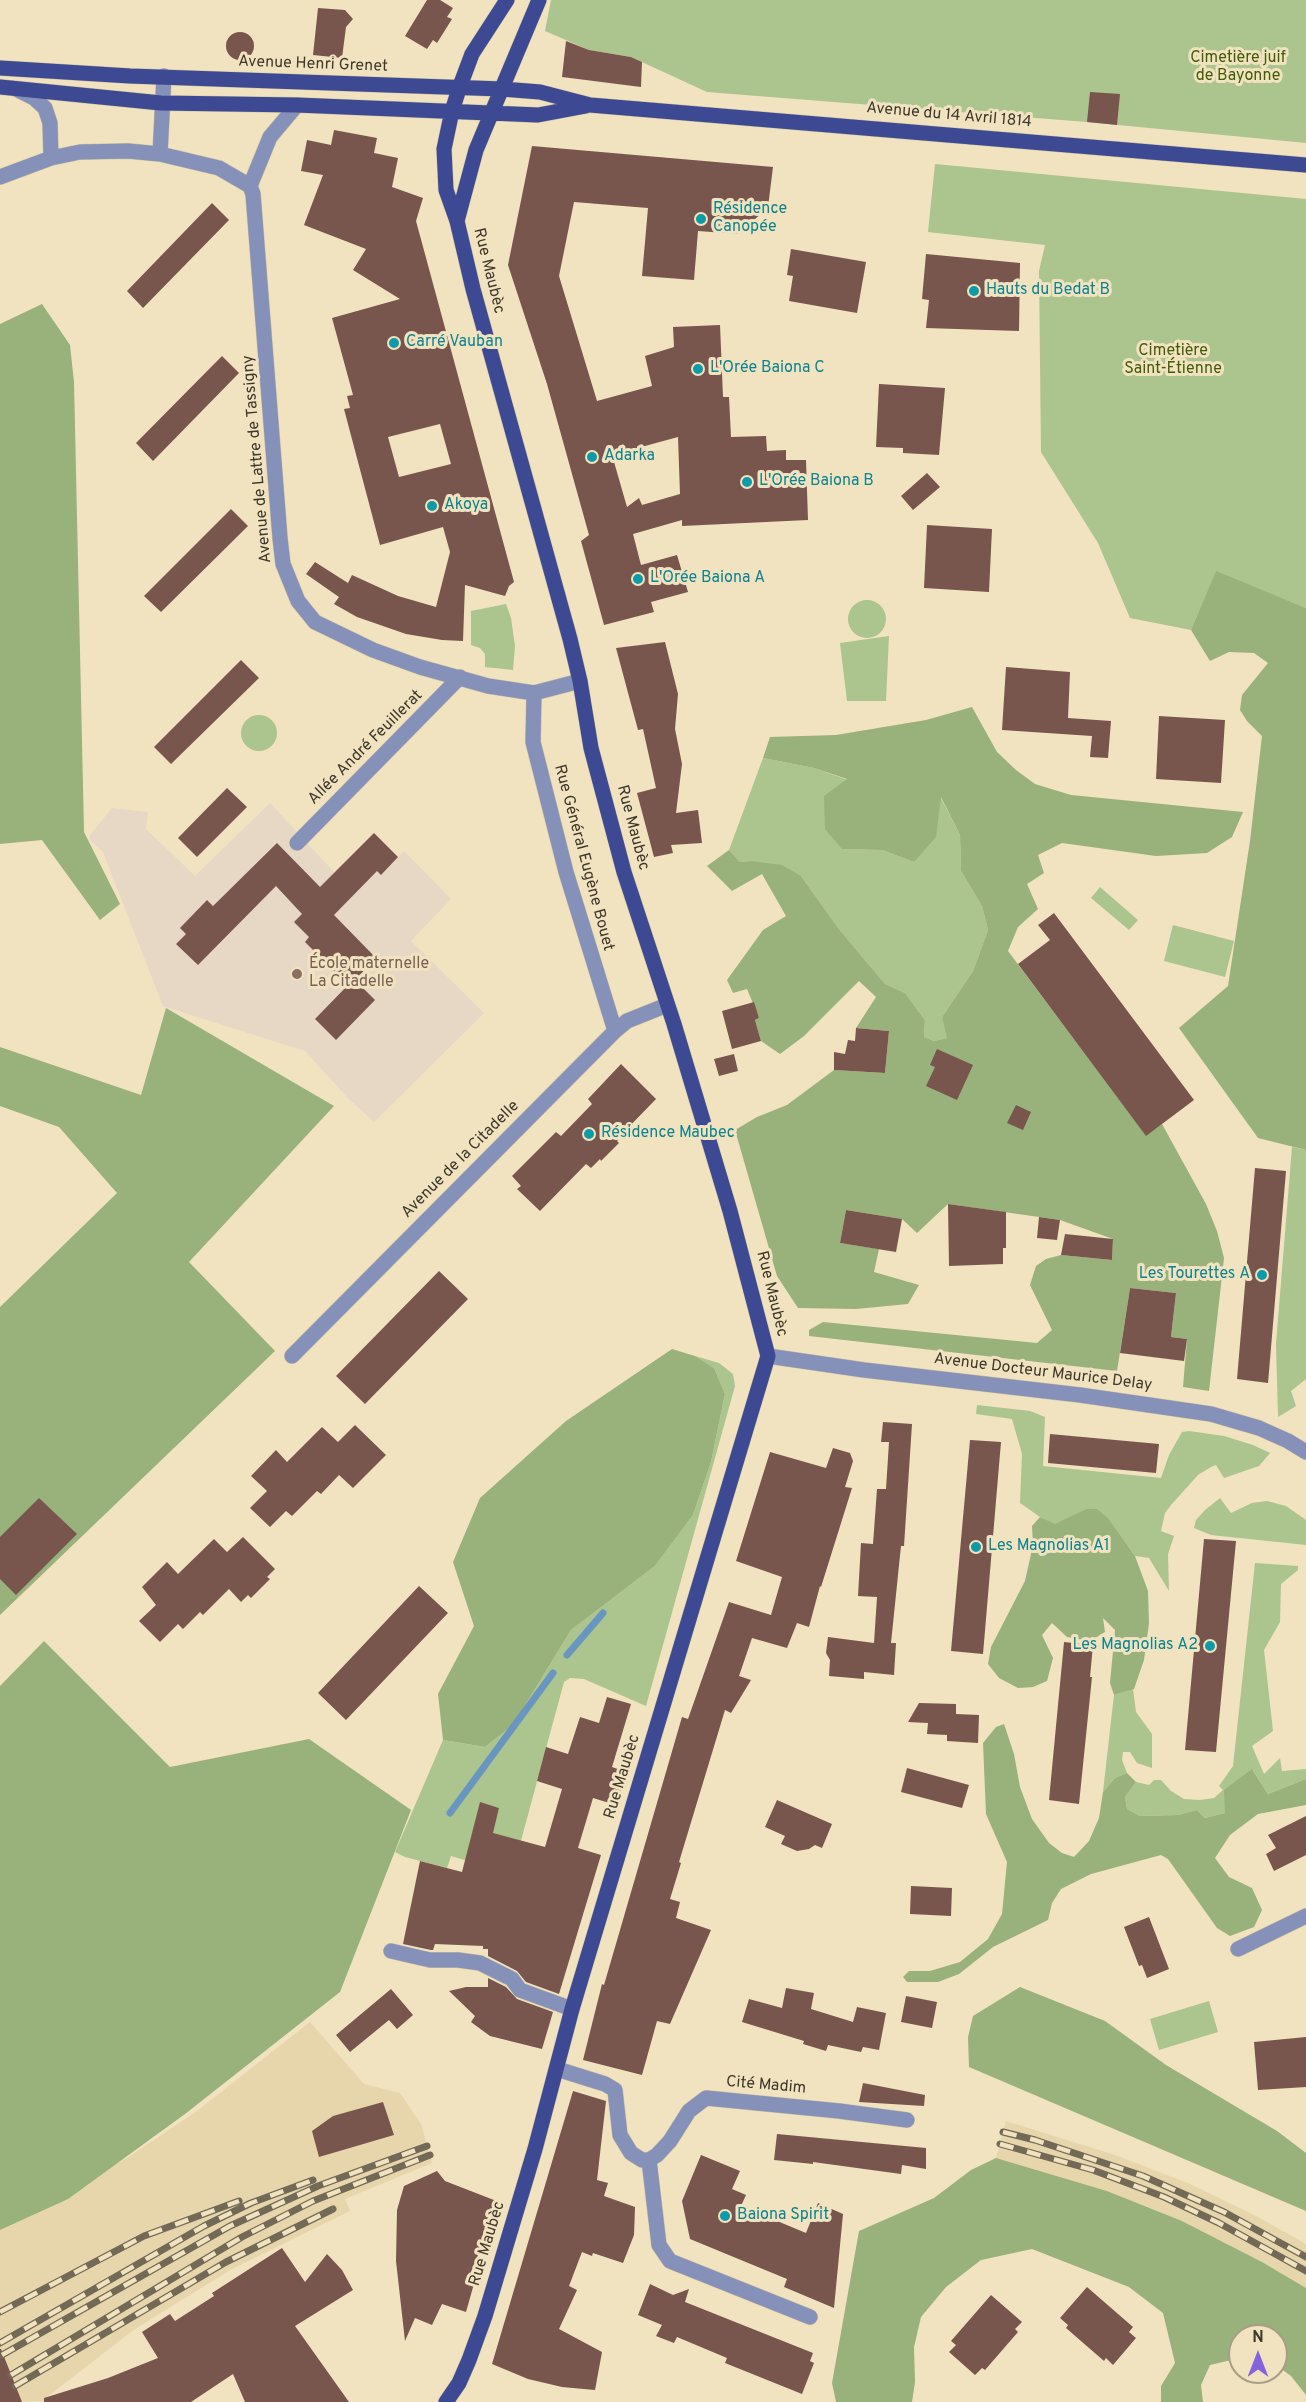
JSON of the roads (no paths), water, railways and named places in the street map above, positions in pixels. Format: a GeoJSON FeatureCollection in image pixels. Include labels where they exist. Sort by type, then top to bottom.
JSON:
{"type":"FeatureCollection","features":[{"type":"Feature","properties":{"kind":"main road","name":"Rue Maubèc"},"geometry":{"type":"LineString","coordinates":[[446,2402],[459,2383],[485,2316],[557,2069],[572,2009],[768,1356],[730,1211],[624,872],[591,748],[580,681],[473,289],[457,221],[446,190],[444,149],[460,86],[472,54],[507,0]]}},
{"type":"Feature","properties":{"kind":"main road","name":"Rue Maubèc"},"geometry":{"type":"LineString","coordinates":[[457,221],[476,150],[539,0]]}},
{"type":"Feature","properties":{"kind":"main road","name":"Avenue Henri Grenet"},"geometry":{"type":"LineString","coordinates":[[0,68],[415,87],[460,86]]}},
{"type":"Feature","properties":{"kind":"main road","name":"Avenue du 14 Avril 1814"},"geometry":{"type":"LineString","coordinates":[[460,86],[540,92],[590,105],[1306,165]]}},
{"type":"Feature","properties":{"kind":"main road"},"geometry":{"type":"LineString","coordinates":[[0,87],[161,103],[452,111]]}},
{"type":"Feature","properties":{"kind":"main road","name":"Avenue du 14 Avril 1814"},"geometry":{"type":"LineString","coordinates":[[452,111],[538,115],[590,105]]}},
{"type":"Feature","properties":{"kind":"street"},"geometry":{"type":"LineString","coordinates":[[160,154],[164,76]]}},
{"type":"Feature","properties":{"kind":"street"},"geometry":{"type":"LineString","coordinates":[[18,90],[34,98],[45,108],[50,123],[51,158]]}},
{"type":"Feature","properties":{"kind":"street"},"geometry":{"type":"LineString","coordinates":[[0,177],[51,158],[80,152],[128,151],[160,154],[219,168],[250,186],[270,137],[297,105]]}},
{"type":"Feature","properties":{"kind":"street","name":"Avenue de Lattre de Tassigny"},"geometry":{"type":"LineString","coordinates":[[250,186],[253,194],[283,564],[298,601],[315,622],[345,638],[412,664],[488,686],[534,693],[580,681]]}},
{"type":"Feature","properties":{"kind":"street","name":"Allée André Feuillerat"},"geometry":{"type":"LineString","coordinates":[[297,843],[460,677]]}},
{"type":"Feature","properties":{"kind":"street","name":"Rue Général Eugène Bouet"},"geometry":{"type":"LineString","coordinates":[[534,693],[533,742],[569,882],[615,1031]]}},
{"type":"Feature","properties":{"kind":"street","name":"Avenue de la Citadelle"},"geometry":{"type":"LineString","coordinates":[[292,1356],[615,1031],[627,1021],[667,1005]]}},
{"type":"Feature","properties":{"kind":"street","name":"Avenue Docteur Maurice Delay"},"geometry":{"type":"LineString","coordinates":[[768,1356],[864,1370],[1080,1395],[1211,1414],[1259,1428],[1306,1452]]}},
{"type":"Feature","properties":{"kind":"street"},"geometry":{"type":"LineString","coordinates":[[1238,1949],[1306,1916]]}},
{"type":"Feature","properties":{"kind":"street"},"geometry":{"type":"LineString","coordinates":[[391,1951],[430,1960],[480,1963],[512,1979],[520,1990],[572,2009]]}},
{"type":"Feature","properties":{"kind":"street"},"geometry":{"type":"LineString","coordinates":[[557,2069],[605,2084],[615,2090],[620,2135],[631,2153],[642,2160],[649,2160],[658,2245],[670,2260],[810,2317]]}},
{"type":"Feature","properties":{"kind":"street","name":"Cité Madim"},"geometry":{"type":"LineString","coordinates":[[649,2160],[657,2156],[670,2141],[689,2111],[706,2098],[907,2120]]}},
{"type":"Feature","properties":{"kind":"waterway"},"geometry":{"type":"LineString","coordinates":[[567,1655],[603,1613]]}},
{"type":"Feature","properties":{"kind":"waterway"},"geometry":{"type":"LineString","coordinates":[[450,1813],[553,1673]]}},
{"type":"Feature","properties":{"kind":"railway"},"geometry":{"type":"LineString","coordinates":[[1003,2132],[1035,2140],[1143,2176],[1224,2212],[1306,2257]]}},
{"type":"Feature","properties":{"kind":"railway"},"geometry":{"type":"LineString","coordinates":[[1000,2144],[1093,2170],[1164,2197],[1219,2223],[1306,2271]]}},
{"type":"Feature","properties":{"kind":"railway"},"geometry":{"type":"LineString","coordinates":[[2,2355],[230,2226],[318,2186],[427,2146]]}},
{"type":"Feature","properties":{"kind":"railway"},"geometry":{"type":"LineString","coordinates":[[11,2375],[242,2237],[313,2201],[430,2155]]}},
{"type":"Feature","properties":{"kind":"railway"},"geometry":{"type":"LineString","coordinates":[[0,2343],[204,2226],[251,2203],[313,2180]]}},
{"type":"Feature","properties":{"kind":"railway"},"geometry":{"type":"LineString","coordinates":[[0,2312],[144,2236],[239,2201]]}},
{"type":"Feature","properties":{"kind":"railway"},"geometry":{"type":"LineString","coordinates":[[15,2386],[226,2262],[333,2209]]}},
{"type":"Feature","properties":{"kind":"place","name":"Résidence Canopée"},"geometry":{"type":"Point","coordinates":[701,219]}},
{"type":"Feature","properties":{"kind":"place","name":"Hauts du Bedat B"},"geometry":{"type":"Point","coordinates":[974,291]}},
{"type":"Feature","properties":{"kind":"place","name":"Carré Vauban"},"geometry":{"type":"Point","coordinates":[394,343]}},
{"type":"Feature","properties":{"kind":"place","name":"L'Orée Baiona C"},"geometry":{"type":"Point","coordinates":[698,369]}},
{"type":"Feature","properties":{"kind":"place","name":"Adarka"},"geometry":{"type":"Point","coordinates":[592,457]}},
{"type":"Feature","properties":{"kind":"place","name":"L'Orée Baiona B"},"geometry":{"type":"Point","coordinates":[747,482]}},
{"type":"Feature","properties":{"kind":"place","name":"Akoya"},"geometry":{"type":"Point","coordinates":[432,506]}},
{"type":"Feature","properties":{"kind":"place","name":"L'Orée Baiona A"},"geometry":{"type":"Point","coordinates":[638,579]}},
{"type":"Feature","properties":{"kind":"place","name":"École maternelle La Citadelle"},"geometry":{"type":"Point","coordinates":[297,974]}},
{"type":"Feature","properties":{"kind":"place","name":"Résidence Maubec"},"geometry":{"type":"Point","coordinates":[589,1134]}},
{"type":"Feature","properties":{"kind":"place","name":"Les Tourettes A"},"geometry":{"type":"Point","coordinates":[1262,1275]}},
{"type":"Feature","properties":{"kind":"place","name":"Les Magnolias A1"},"geometry":{"type":"Point","coordinates":[976,1547]}},
{"type":"Feature","properties":{"kind":"place","name":"Les Magnolias A2"},"geometry":{"type":"Point","coordinates":[1210,1646]}},
{"type":"Feature","properties":{"kind":"place","name":"Baiona Spirit"},"geometry":{"type":"Point","coordinates":[725,2216]}},
{"type":"Feature","properties":{"kind":"park label","name":"Cimetière juif de Bayonne"},"geometry":{"type":"Point","coordinates":[1238,68]}},
{"type":"Feature","properties":{"kind":"park label","name":"Cimetière Saint-Étienne"},"geometry":{"type":"Point","coordinates":[1173,361]}}]}
